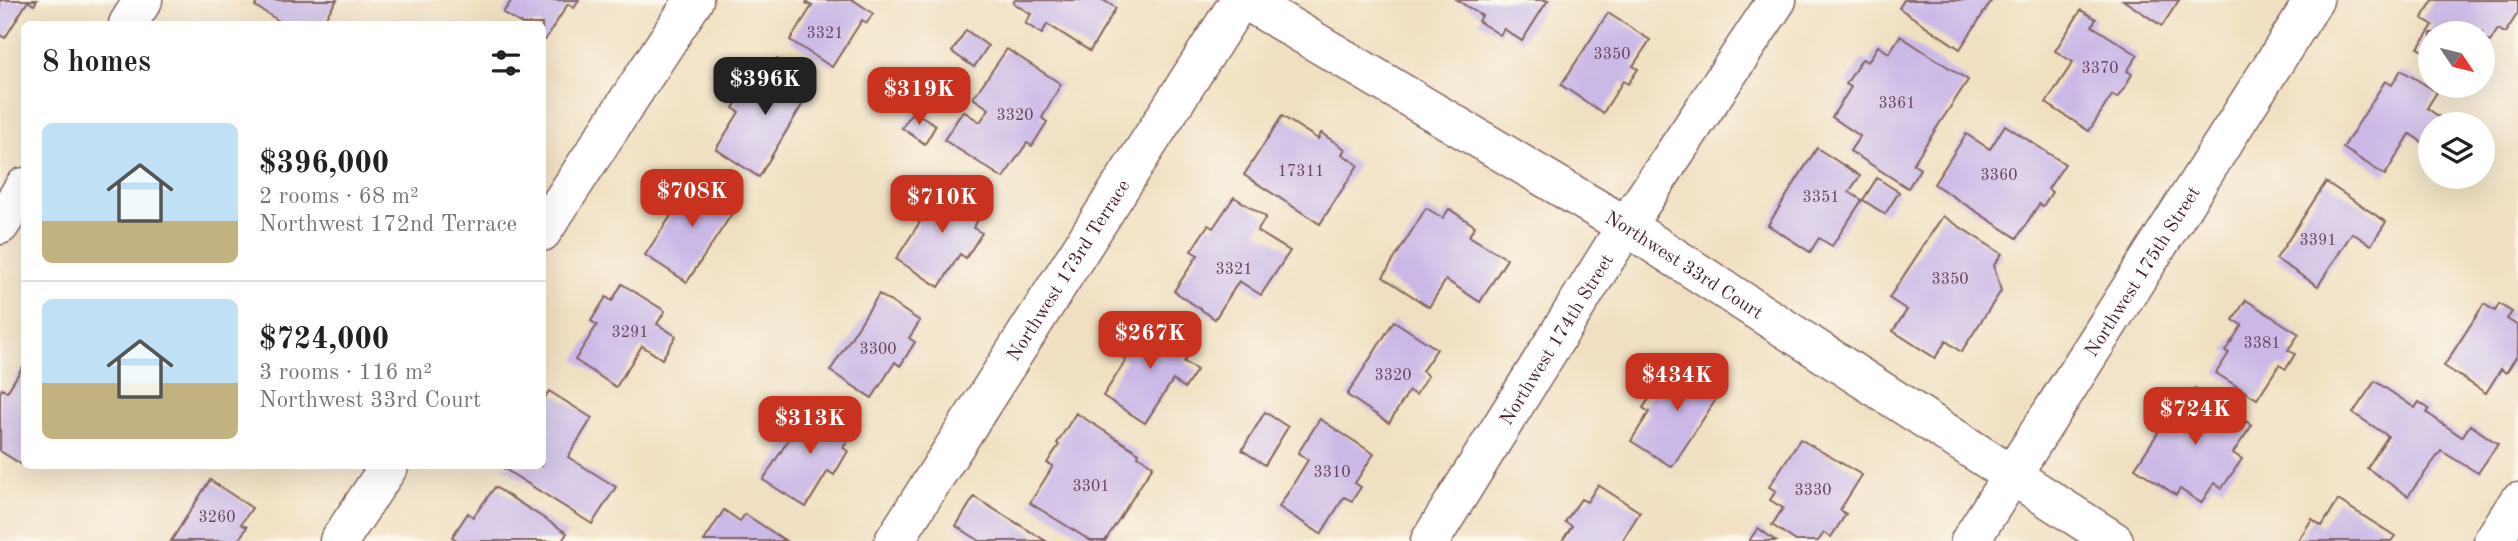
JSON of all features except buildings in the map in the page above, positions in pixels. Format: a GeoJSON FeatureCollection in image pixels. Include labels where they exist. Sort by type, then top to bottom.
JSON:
{"type":"FeatureCollection","features":[{"type":"Feature","properties":{"kind":"street"},"geometry":{"type":"LineString","coordinates":[[130,21],[143,0]]}},
{"type":"Feature","properties":{"kind":"street"},"geometry":{"type":"LineString","coordinates":[[546,226],[694,0]]}},
{"type":"Feature","properties":{"kind":"street","name":"Northwest 173rd Terrace"},"geometry":{"type":"LineString","coordinates":[[894,541],[1240,0]]}},
{"type":"Feature","properties":{"kind":"street","name":"Northwest 33rd Court"},"geometry":{"type":"LineString","coordinates":[[1245,0],[1626,226],[2114,541]]}},
{"type":"Feature","properties":{"kind":"street","name":"Northwest 174th Street"},"geometry":{"type":"LineString","coordinates":[[1430,541],[1626,226],[1777,0]]}},
{"type":"Feature","properties":{"kind":"street","name":"Northwest 175th Street"},"geometry":{"type":"LineString","coordinates":[[1970,541],[2314,0]]}},
{"type":"Feature","properties":{"kind":"street"},"geometry":{"type":"LineString","coordinates":[[0,225],[21,192]]}},
{"type":"Feature","properties":{"kind":"street"},"geometry":{"type":"LineString","coordinates":[[340,541],[387,469]]}},
{"type":"Feature","properties":{"kind":"street"},"geometry":{"type":"LineString","coordinates":[[2493,541],[2518,502]]}}]}
